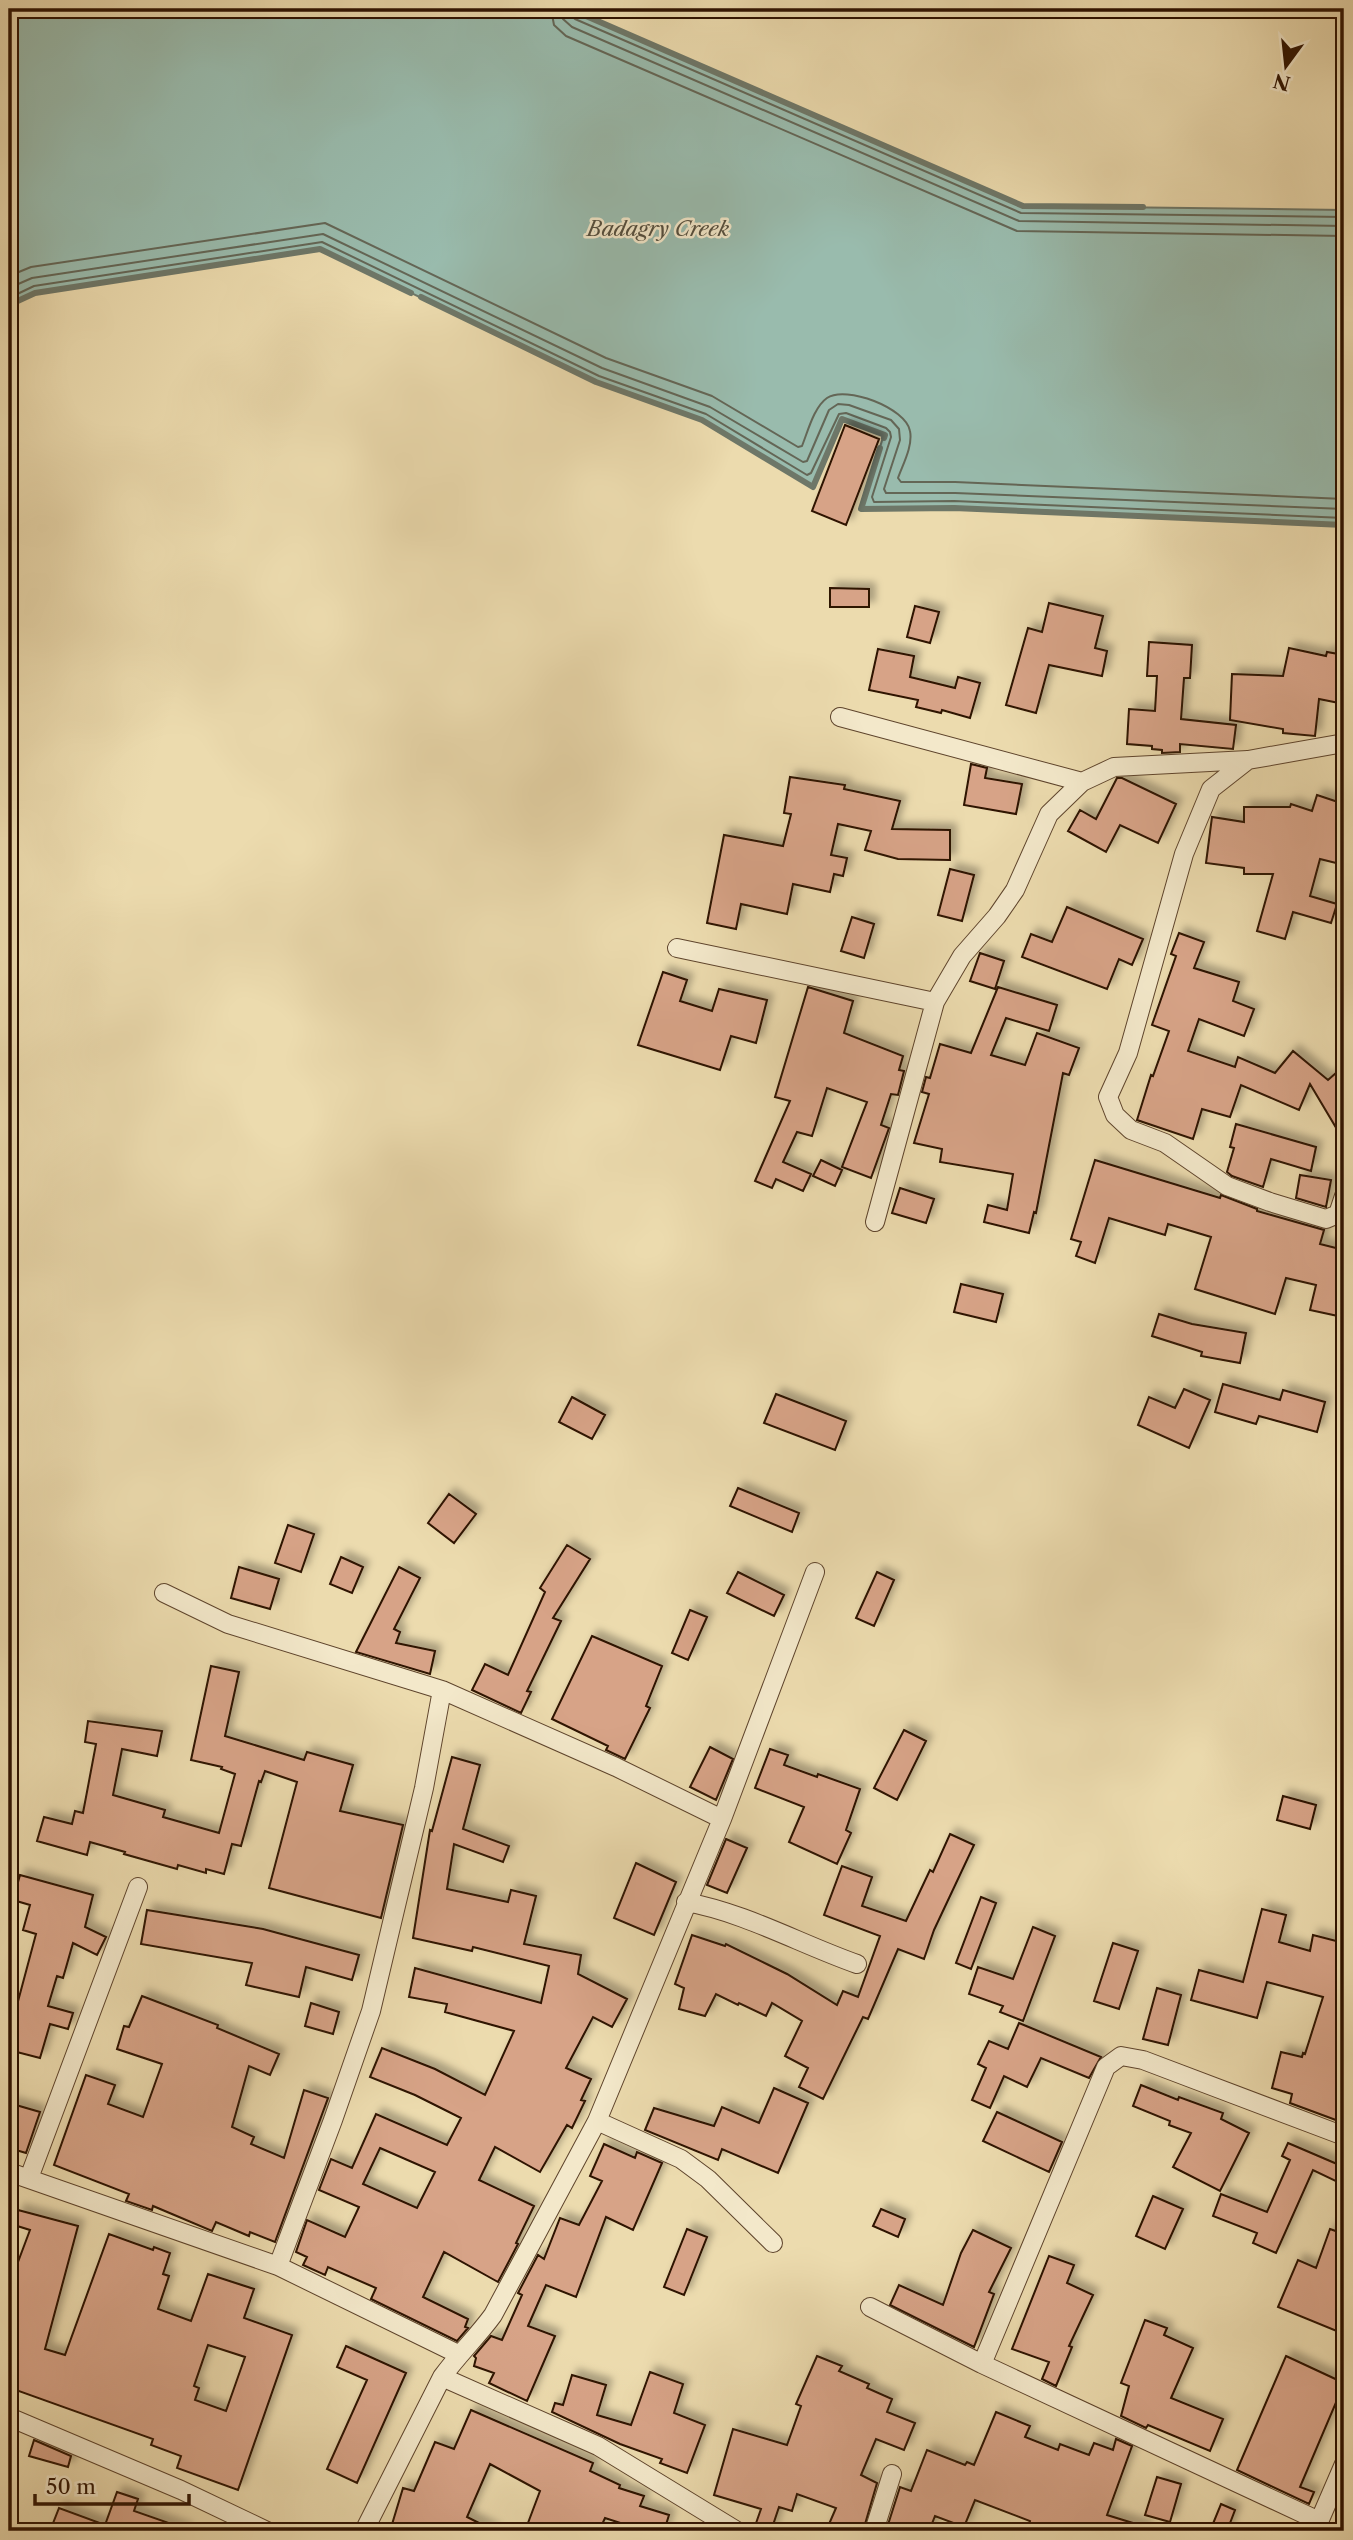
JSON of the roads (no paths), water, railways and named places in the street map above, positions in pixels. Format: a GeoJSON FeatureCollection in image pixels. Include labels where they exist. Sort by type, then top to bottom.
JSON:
{"type":"FeatureCollection","features":[{"type":"Feature","properties":{"kind":"street"},"geometry":{"type":"LineString","coordinates":[[840,717],[1082,782]]}},
{"type":"Feature","properties":{"kind":"street"},"geometry":{"type":"LineString","coordinates":[[875,1222],[935,1002],[962,956],[1016,890],[1049,814],[1082,782],[1114,767],[1248,760],[1344,743]]}},
{"type":"Feature","properties":{"kind":"street"},"geometry":{"type":"LineString","coordinates":[[1248,760],[1211,789],[1188,843],[1128,1053],[1108,1097],[1115,1115],[1131,1130],[1165,1143],[1227,1186],[1326,1219],[1338,1214],[1344,1196]]}},
{"type":"Feature","properties":{"kind":"street"},"geometry":{"type":"LineString","coordinates":[[677,948],[935,1002]]}},
{"type":"Feature","properties":{"kind":"street"},"geometry":{"type":"LineString","coordinates":[[364,2531],[442,2377],[458,2354],[474,2342],[493,2315],[597,2121],[722,1819],[815,1572]]}},
{"type":"Feature","properties":{"kind":"street"},"geometry":{"type":"LineString","coordinates":[[164,1593],[228,1624],[442,1690],[616,1767],[722,1819]]}},
{"type":"Feature","properties":{"kind":"street"},"geometry":{"type":"LineString","coordinates":[[278,2266],[371,2011],[424,1788],[442,1690]]}},
{"type":"Feature","properties":{"kind":"street"},"geometry":{"type":"LineString","coordinates":[[29,2178],[138,1887]]}},
{"type":"Feature","properties":{"kind":"street"},"geometry":{"type":"LineString","coordinates":[[686,1902],[761,1924],[820,1951],[857,1964]]}},
{"type":"Feature","properties":{"kind":"street"},"geometry":{"type":"LineString","coordinates":[[982,2364],[1106,2067],[1121,2056],[1143,2060],[1344,2136]]}},
{"type":"Feature","properties":{"kind":"street"},"geometry":{"type":"LineString","coordinates":[[597,2121],[681,2159],[708,2179],[773,2243]]}},
{"type":"Feature","properties":{"kind":"street"},"geometry":{"type":"LineString","coordinates":[[9,2172],[278,2266],[458,2354]]}},
{"type":"Feature","properties":{"kind":"street"},"geometry":{"type":"LineString","coordinates":[[870,2307],[1317,2526],[1344,2465]]}},
{"type":"Feature","properties":{"kind":"street"},"geometry":{"type":"LineString","coordinates":[[442,2377],[598,2446],[737,2531]]}},
{"type":"Feature","properties":{"kind":"street"},"geometry":{"type":"LineString","coordinates":[[9,2417],[180,2490],[267,2531]]}},
{"type":"Feature","properties":{"kind":"street"},"geometry":{"type":"LineString","coordinates":[[874,2531],[892,2474]]}},
{"type":"Feature","properties":{"kind":"water","name":"Badagry Creek"},"geometry":{"type":"Polygon","coordinates":[[[9,9],[570,9],[1023,206],[1344,210],[1344,525],[954,508],[861,509],[884,434],[842,419],[813,487],[702,420],[596,382],[320,249],[35,293],[9,305],[9,9]]]}},
{"type":"Feature","properties":{"kind":"waterway"},"geometry":{"type":"LineString","coordinates":[[570,9],[1023,206],[1143,207]]}},
{"type":"Feature","properties":{"kind":"waterway"},"geometry":{"type":"LineString","coordinates":[[9,305],[35,293],[320,249],[411,293]]}},
{"type":"Feature","properties":{"kind":"waterway"},"geometry":{"type":"LineString","coordinates":[[421,297],[596,382],[702,420],[813,487],[842,419],[885,435],[884,438]]}},
{"type":"Feature","properties":{"kind":"waterway"},"geometry":{"type":"LineString","coordinates":[[880,448],[861,509],[954,508],[1344,525]]}}]}
